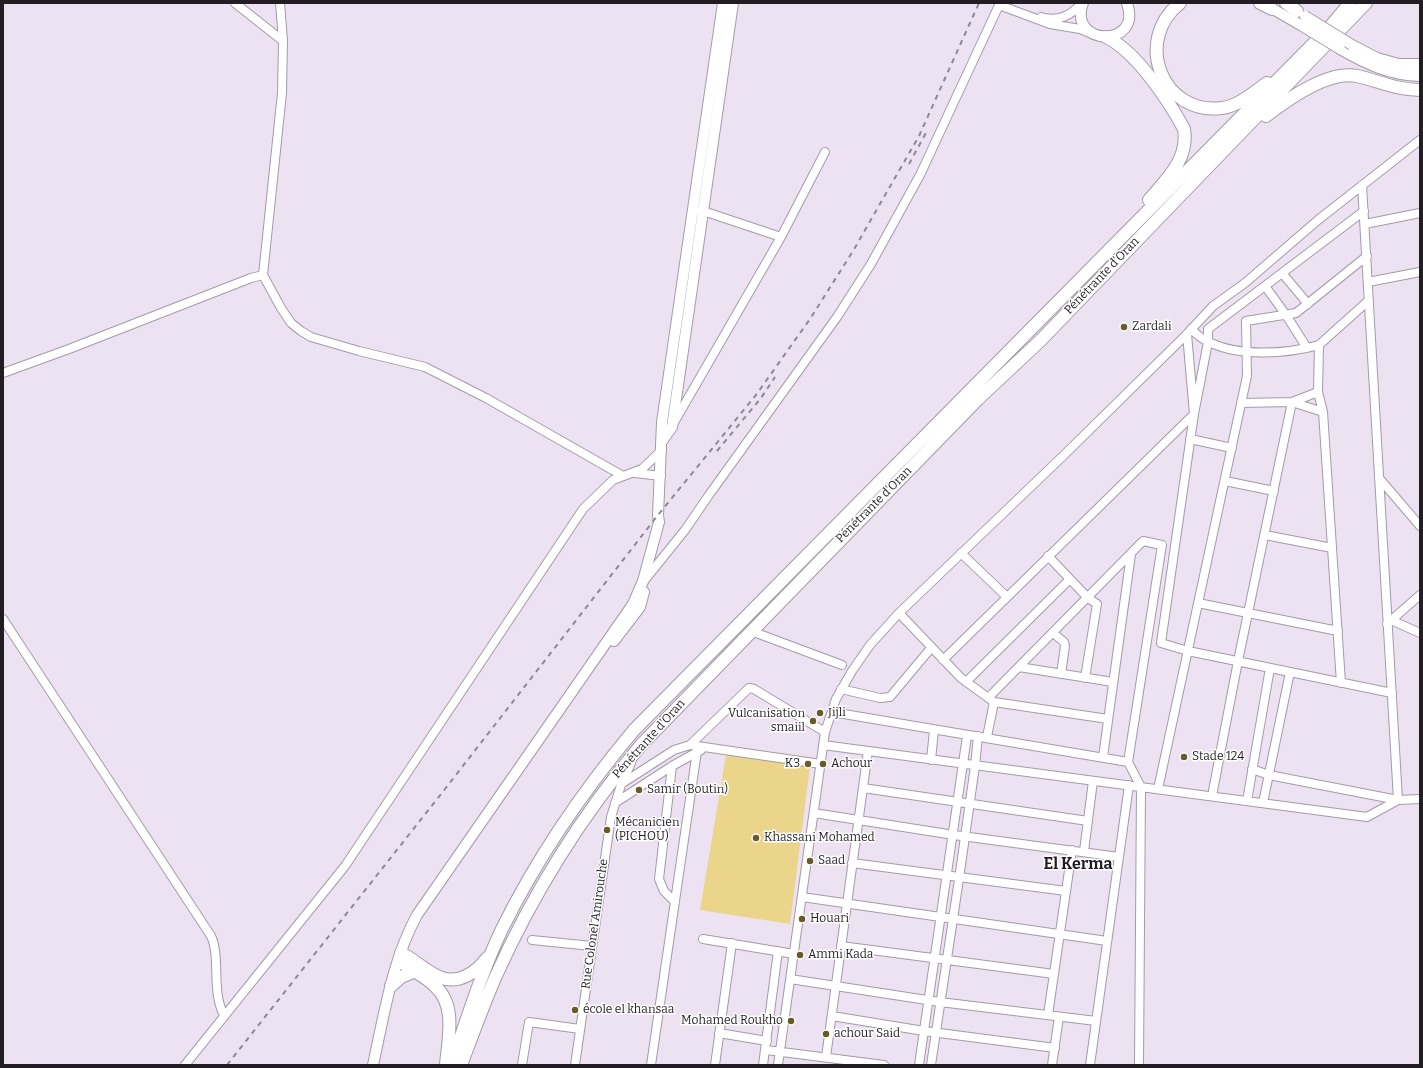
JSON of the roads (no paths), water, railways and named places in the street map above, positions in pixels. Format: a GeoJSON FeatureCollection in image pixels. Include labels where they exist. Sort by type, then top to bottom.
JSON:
{"type":"FeatureCollection","features":[{"type":"Feature","properties":{"kind":"highway"},"geometry":{"type":"LineString","coordinates":[[1180,3],[1170,13],[1159,32],[1156,42],[1158,65],[1168,86],[1178,95],[1200,107],[1223,108],[1243,100],[1271,80],[1320,37]]}},
{"type":"Feature","properties":{"kind":"highway"},"geometry":{"type":"LineString","coordinates":[[1260,3],[1267,6]]}},
{"type":"Feature","properties":{"kind":"highway"},"geometry":{"type":"LineString","coordinates":[[1285,3],[1300,17]]}},
{"type":"Feature","properties":{"kind":"highway","name":"Pénétrante d'Oran"},"geometry":{"type":"LineString","coordinates":[[451,1065],[482,978],[502,930],[567,818],[606,764],[634,730],[1320,37],[1350,3]]}},
{"type":"Feature","properties":{"kind":"highway","name":"Pénétrante d'Oran"},"geometry":{"type":"LineString","coordinates":[[461,1065],[495,979],[522,921],[562,852],[610,781],[641,745],[751,631],[978,399],[1041,340],[1366,3]]}},
{"type":"Feature","properties":{"kind":"highway"},"geometry":{"type":"LineString","coordinates":[[1083,277],[1172,173],[1185,149],[1186,139],[1184,129],[1178,118],[1144,71],[1124,48],[1100,36]]}},
{"type":"Feature","properties":{"kind":"highway"},"geometry":{"type":"LineString","coordinates":[[1398,65],[1420,66]]}},
{"type":"Feature","properties":{"kind":"highway"},"geometry":{"type":"LineString","coordinates":[[1228,145],[1278,106],[1302,91],[1330,79],[1355,76],[1396,88],[1420,90]]}},
{"type":"Feature","properties":{"kind":"highway"},"geometry":{"type":"LineString","coordinates":[[400,956],[445,980],[457,980],[477,969],[486,959],[502,930]]}},
{"type":"Feature","properties":{"kind":"highway"},"geometry":{"type":"LineString","coordinates":[[400,956],[413,972],[436,986],[446,1000],[450,1024],[446,1065]]}},
{"type":"Feature","properties":{"kind":"highway"},"geometry":{"type":"LineString","coordinates":[[391,986],[401,977],[413,972]]}},
{"type":"Feature","properties":{"kind":"main road"},"geometry":{"type":"LineString","coordinates":[[372,1065],[391,986],[406,935],[417,915],[565,701],[629,623],[640,607],[644,597],[644,581],[659,522],[658,515],[661,476],[662,422],[723,3]]}},
{"type":"Feature","properties":{"kind":"main road"},"geometry":{"type":"LineString","coordinates":[[662,446],[672,427],[733,3]]}},
{"type":"Feature","properties":{"kind":"main road"},"geometry":{"type":"LineString","coordinates":[[1083,3],[1081,14],[1082,20],[1089,31],[1100,36],[1117,35],[1127,24],[1130,17],[1127,3]]}},
{"type":"Feature","properties":{"kind":"main road"},"geometry":{"type":"LineString","coordinates":[[1267,6],[1300,17],[1377,58],[1398,65]]}},
{"type":"Feature","properties":{"kind":"main road"},"geometry":{"type":"LineString","coordinates":[[1300,17],[1340,49],[1384,71],[1408,76],[1420,76]]}},
{"type":"Feature","properties":{"kind":"street"},"geometry":{"type":"LineString","coordinates":[[235,3],[283,41]]}},
{"type":"Feature","properties":{"kind":"street"},"geometry":{"type":"LineString","coordinates":[[280,3],[283,41],[282,93],[263,275],[291,323],[311,337],[359,351],[425,367],[486,398],[623,476]]}},
{"type":"Feature","properties":{"kind":"street"},"geometry":{"type":"LineString","coordinates":[[1002,4],[1042,18],[1051,19],[1065,17],[1072,14],[1083,3]]}},
{"type":"Feature","properties":{"kind":"street"},"geometry":{"type":"LineString","coordinates":[[1002,4],[1050,24],[1080,29],[1100,36]]}},
{"type":"Feature","properties":{"kind":"street"},"geometry":{"type":"LineString","coordinates":[[644,581],[685,530],[709,494],[837,317],[871,264],[920,175],[1002,4]]}},
{"type":"Feature","properties":{"kind":"street"},"geometry":{"type":"LineString","coordinates":[[778,1065],[825,732],[841,690],[870,645],[899,613],[1189,332],[1213,306],[1245,283],[1318,220],[1420,140]]}},
{"type":"Feature","properties":{"kind":"street"},"geometry":{"type":"LineString","coordinates":[[672,427],[781,237],[826,152]]}},
{"type":"Feature","properties":{"kind":"street"},"geometry":{"type":"LineString","coordinates":[[1362,185],[1389,622],[1398,800]]}},
{"type":"Feature","properties":{"kind":"street"},"geometry":{"type":"LineString","coordinates":[[692,211],[703,211],[781,237]]}},
{"type":"Feature","properties":{"kind":"street"},"geometry":{"type":"LineString","coordinates":[[1364,211],[1208,329],[1208,342],[1190,439],[1161,643],[1188,651],[1392,693]]}},
{"type":"Feature","properties":{"kind":"street"},"geometry":{"type":"LineString","coordinates":[[1365,224],[1420,213]]}},
{"type":"Feature","properties":{"kind":"street"},"geometry":{"type":"LineString","coordinates":[[1158,789],[1247,376],[1246,321],[1296,313],[1367,256]]}},
{"type":"Feature","properties":{"kind":"street"},"geometry":{"type":"LineString","coordinates":[[1368,282],[1420,272]]}},
{"type":"Feature","properties":{"kind":"street"},"geometry":{"type":"LineString","coordinates":[[1282,273],[1308,304]]}},
{"type":"Feature","properties":{"kind":"street"},"geometry":{"type":"LineString","coordinates":[[3,373],[251,278],[263,275]]}},
{"type":"Feature","properties":{"kind":"street"},"geometry":{"type":"LineString","coordinates":[[1265,286],[1307,348]]}},
{"type":"Feature","properties":{"kind":"street"},"geometry":{"type":"LineString","coordinates":[[1189,332],[1208,342],[1246,353],[1319,346],[1368,301]]}},
{"type":"Feature","properties":{"kind":"street"},"geometry":{"type":"LineString","coordinates":[[943,660],[1194,414],[1189,332]]}},
{"type":"Feature","properties":{"kind":"street"},"geometry":{"type":"LineString","coordinates":[[1319,346],[1318,392],[1323,412],[1341,683]]}},
{"type":"Feature","properties":{"kind":"street"},"geometry":{"type":"LineString","coordinates":[[1292,402],[1318,392]]}},
{"type":"Feature","properties":{"kind":"street"},"geometry":{"type":"LineString","coordinates":[[1241,403],[1292,402],[1323,412]]}},
{"type":"Feature","properties":{"kind":"street"},"geometry":{"type":"LineString","coordinates":[[1212,796],[1238,661],[1292,402]]}},
{"type":"Feature","properties":{"kind":"street"},"geometry":{"type":"LineString","coordinates":[[1190,439],[1232,448]]}},
{"type":"Feature","properties":{"kind":"street"},"geometry":{"type":"LineString","coordinates":[[184,1065],[349,860],[583,509],[613,480],[635,472],[662,446]]}},
{"type":"Feature","properties":{"kind":"street"},"geometry":{"type":"LineString","coordinates":[[635,472],[661,476]]}},
{"type":"Feature","properties":{"kind":"street"},"geometry":{"type":"LineString","coordinates":[[1379,478],[1420,526]]}},
{"type":"Feature","properties":{"kind":"street"},"geometry":{"type":"LineString","coordinates":[[1225,481],[1274,491]]}},
{"type":"Feature","properties":{"kind":"street"},"geometry":{"type":"LineString","coordinates":[[1265,535],[1332,548]]}},
{"type":"Feature","properties":{"kind":"street"},"geometry":{"type":"LineString","coordinates":[[987,737],[991,700],[1019,667],[1143,541],[1162,545],[1128,762],[1141,787],[1139,1065]]}},
{"type":"Feature","properties":{"kind":"street"},"geometry":{"type":"LineString","coordinates":[[961,553],[1007,597]]}},
{"type":"Feature","properties":{"kind":"street"},"geometry":{"type":"LineString","coordinates":[[1103,757],[1131,554]]}},
{"type":"Feature","properties":{"kind":"street"},"geometry":{"type":"LineString","coordinates":[[1048,556],[1088,598],[1097,604],[1085,678]]}},
{"type":"Feature","properties":{"kind":"street"},"geometry":{"type":"LineString","coordinates":[[966,682],[1070,579]]}},
{"type":"Feature","properties":{"kind":"street"},"geometry":{"type":"LineString","coordinates":[[1389,622],[1420,594]]}},
{"type":"Feature","properties":{"kind":"street"},"geometry":{"type":"LineString","coordinates":[[1198,603],[1338,631]]}},
{"type":"Feature","properties":{"kind":"street"},"geometry":{"type":"LineString","coordinates":[[899,613],[931,648],[966,682],[991,700],[1108,719]]}},
{"type":"Feature","properties":{"kind":"street"},"geometry":{"type":"LineString","coordinates":[[3,619],[211,936],[214,946],[219,999],[224,1015]]}},
{"type":"Feature","properties":{"kind":"street"},"geometry":{"type":"LineString","coordinates":[[1389,622],[1420,633]]}},
{"type":"Feature","properties":{"kind":"street"},"geometry":{"type":"LineString","coordinates":[[751,631],[842,665]]}},
{"type":"Feature","properties":{"kind":"street"},"geometry":{"type":"LineString","coordinates":[[1053,633],[1064,642],[1065,646],[1061,674]]}},
{"type":"Feature","properties":{"kind":"street"},"geometry":{"type":"LineString","coordinates":[[841,690],[880,698],[890,698],[931,648]]}},
{"type":"Feature","properties":{"kind":"street"},"geometry":{"type":"LineString","coordinates":[[1019,667],[1113,682]]}},
{"type":"Feature","properties":{"kind":"street"},"geometry":{"type":"LineString","coordinates":[[1247,801],[1270,668]]}},
{"type":"Feature","properties":{"kind":"street"},"geometry":{"type":"LineString","coordinates":[[1263,803],[1290,672]]}},
{"type":"Feature","properties":{"kind":"street"},"geometry":{"type":"LineString","coordinates":[[621,785],[674,750],[690,745],[749,688],[754,689],[825,732]]}},
{"type":"Feature","properties":{"kind":"street"},"geometry":{"type":"LineString","coordinates":[[832,712],[1128,762]]}},
{"type":"Feature","properties":{"kind":"street"},"geometry":{"type":"LineString","coordinates":[[930,760],[934,730]]}},
{"type":"Feature","properties":{"kind":"street"},"geometry":{"type":"LineString","coordinates":[[919,1065],[946,874],[954,835],[967,736]]}},
{"type":"Feature","properties":{"kind":"street"},"geometry":{"type":"LineString","coordinates":[[931,1065],[960,876],[964,835],[970,803],[978,736]]}},
{"type":"Feature","properties":{"kind":"street","name":"Rue Colonel Amirouche"},"geometry":{"type":"LineString","coordinates":[[575,1065],[610,817],[621,785],[641,745]]}},
{"type":"Feature","properties":{"kind":"street"},"geometry":{"type":"LineString","coordinates":[[690,745],[821,764]]}},
{"type":"Feature","properties":{"kind":"street"},"geometry":{"type":"LineString","coordinates":[[823,745],[1367,817],[1398,800]]}},
{"type":"Feature","properties":{"kind":"street"},"geometry":{"type":"LineString","coordinates":[[615,802],[697,751],[708,748]]}},
{"type":"Feature","properties":{"kind":"street"},"geometry":{"type":"LineString","coordinates":[[651,1065],[697,751]]}},
{"type":"Feature","properties":{"kind":"street"},"geometry":{"type":"LineString","coordinates":[[826,1057],[868,751]]}},
{"type":"Feature","properties":{"kind":"street"},"geometry":{"type":"LineString","coordinates":[[632,761],[635,771],[641,772]]}},
{"type":"Feature","properties":{"kind":"street"},"geometry":{"type":"LineString","coordinates":[[672,766],[659,879],[664,891],[675,902]]}},
{"type":"Feature","properties":{"kind":"street"},"geometry":{"type":"LineString","coordinates":[[1252,769],[1269,775],[1398,800],[1420,799]]}},
{"type":"Feature","properties":{"kind":"street"},"geometry":{"type":"LineString","coordinates":[[1084,851],[1093,781]]}},
{"type":"Feature","properties":{"kind":"street"},"geometry":{"type":"LineString","coordinates":[[1090,1065],[1129,785]]}},
{"type":"Feature","properties":{"kind":"street"},"geometry":{"type":"LineString","coordinates":[[863,788],[1088,821]]}},
{"type":"Feature","properties":{"kind":"street"},"geometry":{"type":"LineString","coordinates":[[814,813],[954,835],[964,835],[1119,857]]}},
{"type":"Feature","properties":{"kind":"street"},"geometry":{"type":"LineString","coordinates":[[1048,1015],[1072,850]]}},
{"type":"Feature","properties":{"kind":"street"},"geometry":{"type":"LineString","coordinates":[[852,863],[946,874],[1066,891]]}},
{"type":"Feature","properties":{"kind":"street"},"geometry":{"type":"LineString","coordinates":[[802,898],[941,916],[1107,941]]}},
{"type":"Feature","properties":{"kind":"street"},"geometry":{"type":"LineString","coordinates":[[703,939],[732,942],[794,954]]}},
{"type":"Feature","properties":{"kind":"street"},"geometry":{"type":"LineString","coordinates":[[532,940],[592,946]]}},
{"type":"Feature","properties":{"kind":"street"},"geometry":{"type":"LineString","coordinates":[[715,1065],[732,942]]}},
{"type":"Feature","properties":{"kind":"street"},"geometry":{"type":"LineString","coordinates":[[841,946],[1054,974]]}},
{"type":"Feature","properties":{"kind":"street"},"geometry":{"type":"LineString","coordinates":[[764,1065],[778,951]]}},
{"type":"Feature","properties":{"kind":"street"},"geometry":{"type":"LineString","coordinates":[[790,980],[929,1001],[1096,1021]]}},
{"type":"Feature","properties":{"kind":"street"},"geometry":{"type":"LineString","coordinates":[[832,1016],[924,1031],[1055,1048]]}},
{"type":"Feature","properties":{"kind":"street"},"geometry":{"type":"LineString","coordinates":[[1052,1065],[1059,1016]]}},
{"type":"Feature","properties":{"kind":"street"},"geometry":{"type":"LineString","coordinates":[[522,1065],[529,1022],[580,1029]]}},
{"type":"Feature","properties":{"kind":"street"},"geometry":{"type":"LineString","coordinates":[[719,1033],[766,1045],[781,1051],[884,1065]]}},
{"type":"Feature","properties":{"kind":"railway"},"geometry":{"type":"LineString","coordinates":[[227,1065],[445,789],[658,515],[756,395],[810,319],[853,251],[919,136],[979,3]]}},
{"type":"Feature","properties":{"kind":"railway"},"geometry":{"type":"LineString","coordinates":[[909,164],[927,131]]}},
{"type":"Feature","properties":{"kind":"railway"},"geometry":{"type":"LineString","coordinates":[[717,451],[761,398],[775,377]]}},
{"type":"Feature","properties":{"kind":"place","name":"Zardali"},"geometry":{"type":"Point","coordinates":[1124,327]}},
{"type":"Feature","properties":{"kind":"place","name":"Jijli"},"geometry":{"type":"Point","coordinates":[820,713]}},
{"type":"Feature","properties":{"kind":"place","name":"Vulcanisation smaiil"},"geometry":{"type":"Point","coordinates":[813,721]}},
{"type":"Feature","properties":{"kind":"place","name":"Stade 124"},"geometry":{"type":"Point","coordinates":[1184,757]}},
{"type":"Feature","properties":{"kind":"place","name":"K3"},"geometry":{"type":"Point","coordinates":[808,764]}},
{"type":"Feature","properties":{"kind":"place","name":"Achour"},"geometry":{"type":"Point","coordinates":[823,764]}},
{"type":"Feature","properties":{"kind":"place","name":"Samir (Boutin)"},"geometry":{"type":"Point","coordinates":[639,790]}},
{"type":"Feature","properties":{"kind":"place","name":"Mécanicien (PICHOU)"},"geometry":{"type":"Point","coordinates":[607,830]}},
{"type":"Feature","properties":{"kind":"place","name":"Khassani Mohamed"},"geometry":{"type":"Point","coordinates":[756,838]}},
{"type":"Feature","properties":{"kind":"place","name":"Saad"},"geometry":{"type":"Point","coordinates":[810,861]}},
{"type":"Feature","properties":{"kind":"place","name":"Houari"},"geometry":{"type":"Point","coordinates":[802,919]}},
{"type":"Feature","properties":{"kind":"place","name":"Ammi Kada"},"geometry":{"type":"Point","coordinates":[800,955]}},
{"type":"Feature","properties":{"kind":"place","name":"école el khansaa"},"geometry":{"type":"Point","coordinates":[575,1010]}},
{"type":"Feature","properties":{"kind":"place","name":"Mohamed Roukho"},"geometry":{"type":"Point","coordinates":[791,1021]}},
{"type":"Feature","properties":{"kind":"place","name":"achour Said"},"geometry":{"type":"Point","coordinates":[826,1034]}},
{"type":"Feature","properties":{"kind":"district","name":"El Kerma"},"geometry":{"type":"Point","coordinates":[1078,865]}}]}
